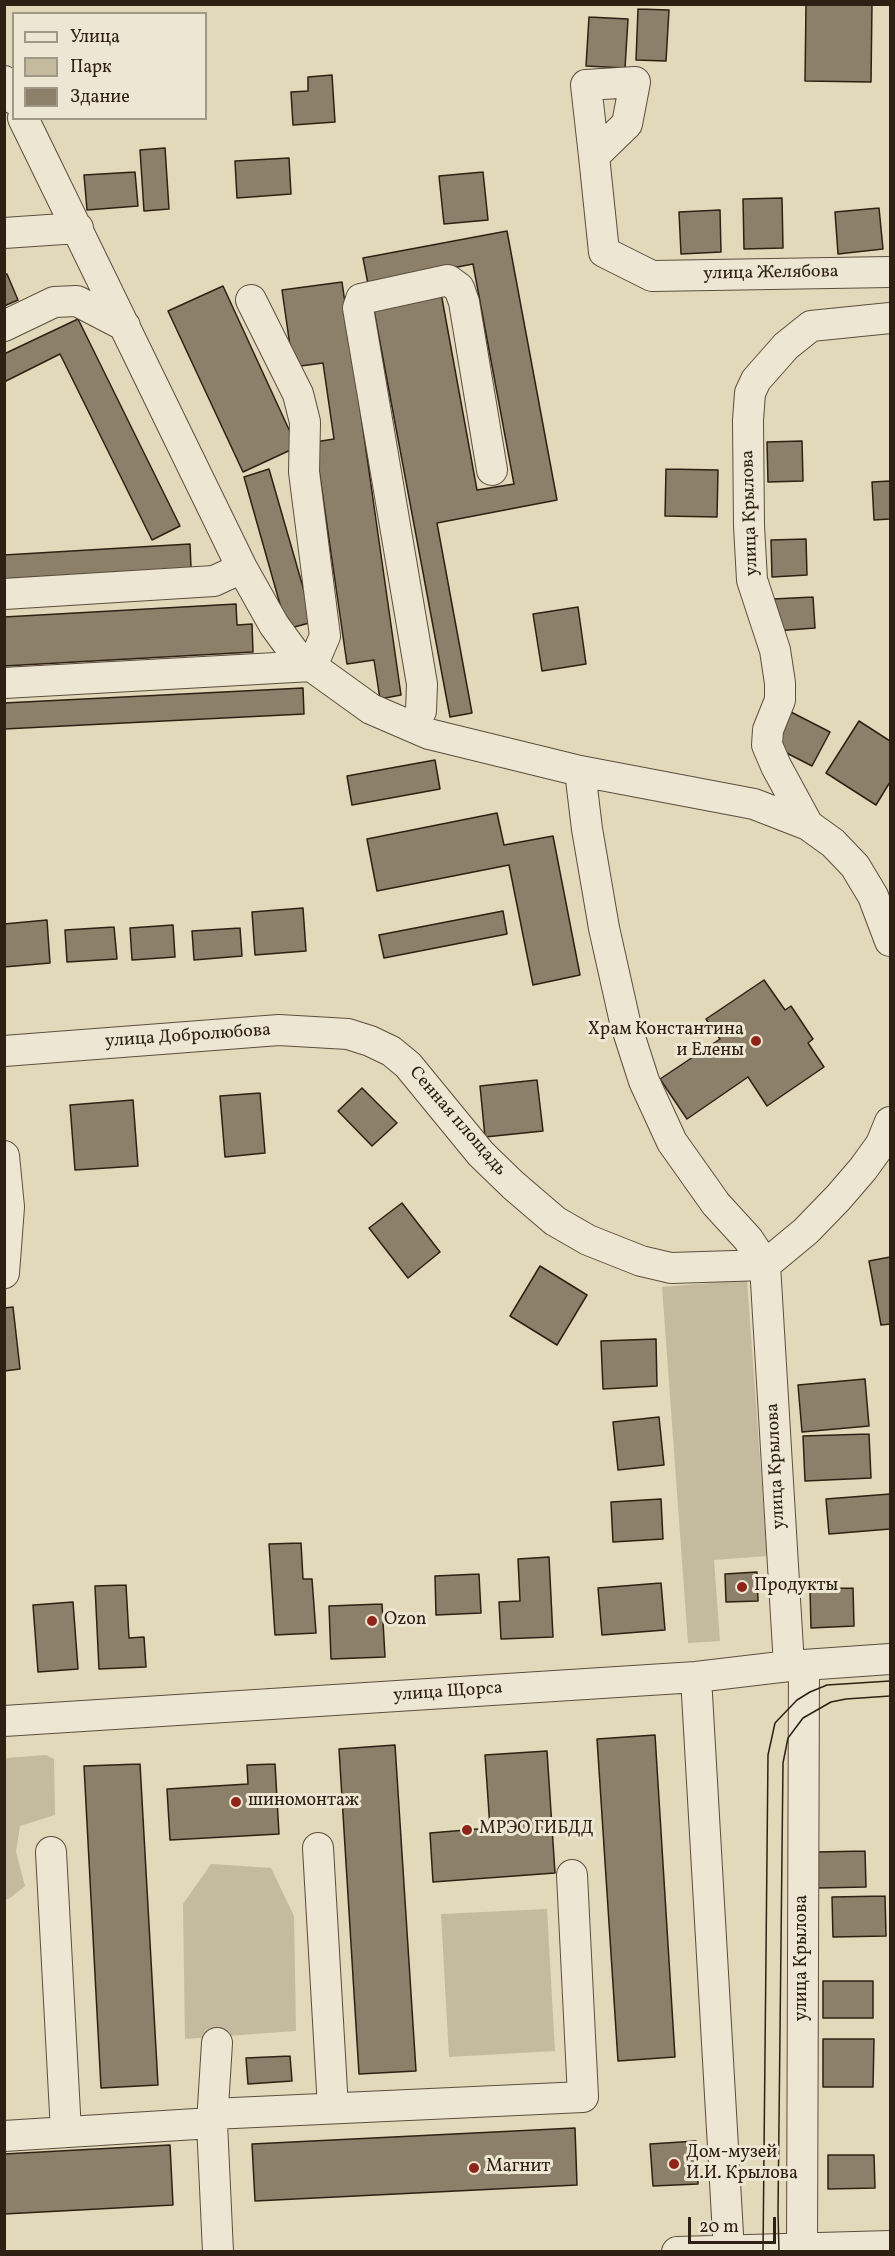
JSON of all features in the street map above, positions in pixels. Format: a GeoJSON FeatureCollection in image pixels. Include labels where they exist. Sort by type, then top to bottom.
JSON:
{"type":"FeatureCollection","features":[{"type":"Feature","properties":{"kind":"street"},"geometry":{"type":"LineString","coordinates":[[4,81],[12,95]]}},
{"type":"Feature","properties":{"kind":"street"},"geometry":{"type":"LineString","coordinates":[[24,120],[242,568],[274,626],[296,655],[371,709],[429,734],[580,771],[754,804],[808,825],[833,843],[878,888],[873,897],[891,941]]}},
{"type":"Feature","properties":{"kind":"street","name":"улица Желябова"},"geometry":{"type":"LineString","coordinates":[[594,156],[604,252],[652,276],[891,272]]}},
{"type":"Feature","properties":{"kind":"street"},"geometry":{"type":"LineString","coordinates":[[4,233],[78,228]]}},
{"type":"Feature","properties":{"kind":"street"},"geometry":{"type":"LineString","coordinates":[[413,727],[421,711],[422,684],[357,308],[362,299],[448,280],[459,288],[464,302],[492,470]]}},
{"type":"Feature","properties":{"kind":"street"},"geometry":{"type":"LineString","coordinates":[[251,300],[298,394],[304,422],[304,472],[325,636],[312,666]]}},
{"type":"Feature","properties":{"kind":"street"},"geometry":{"type":"LineString","coordinates":[[4,326],[54,302],[77,301],[125,326]]}},
{"type":"Feature","properties":{"kind":"street","name":"улица Крылова"},"geometry":{"type":"LineString","coordinates":[[808,825],[767,745],[768,730],[780,700],[780,683],[776,650],[752,580],[748,420],[750,393],[756,380],[786,346],[811,326],[891,318]]}},
{"type":"Feature","properties":{"kind":"street"},"geometry":{"type":"LineString","coordinates":[[4,594],[214,581],[242,568]]}},
{"type":"Feature","properties":{"kind":"street"},"geometry":{"type":"LineString","coordinates":[[4,683],[312,666]]}},
{"type":"Feature","properties":{"kind":"street"},"geometry":{"type":"LineString","coordinates":[[580,771],[587,829],[604,928],[625,1022],[644,1081],[672,1142],[716,1204],[748,1239],[765,1265],[806,1231],[838,1198],[881,1144],[891,1122]]}},
{"type":"Feature","properties":{"kind":"street","name":"улица Добролюбова"},"geometry":{"type":"LineString","coordinates":[[4,1051],[279,1030],[348,1034],[370,1041]]}},
{"type":"Feature","properties":{"kind":"street","name":"Сенная площадь"},"geometry":{"type":"LineString","coordinates":[[370,1041],[391,1051],[408,1065],[481,1155],[513,1185],[555,1221],[588,1240],[641,1262],[671,1268],[765,1265]]}},
{"type":"Feature","properties":{"kind":"street"},"geometry":{"type":"LineString","coordinates":[[4,1156],[9,1207],[4,1273]]}},
{"type":"Feature","properties":{"kind":"street","name":"улица Крылова"},"geometry":{"type":"LineString","coordinates":[[765,1265],[796,1665],[802,2250]]}},
{"type":"Feature","properties":{"kind":"street","name":"улица Щорса"},"geometry":{"type":"LineString","coordinates":[[4,1721],[696,1677],[796,1665],[891,1659]]}},
{"type":"Feature","properties":{"kind":"street"},"geometry":{"type":"LineString","coordinates":[[696,1677],[729,2250]]}},
{"type":"Feature","properties":{"kind":"street"},"geometry":{"type":"LineString","coordinates":[[318,1848],[333,2108]]}},
{"type":"Feature","properties":{"kind":"street"},"geometry":{"type":"LineString","coordinates":[[51,1852],[66,2132]]}},
{"type":"Feature","properties":{"kind":"street"},"geometry":{"type":"LineString","coordinates":[[4,2136],[333,2108],[583,2097],[572,1875]]}},
{"type":"Feature","properties":{"kind":"street"},"geometry":{"type":"LineString","coordinates":[[217,2043],[212,2118],[218,2252]]}},
{"type":"Feature","properties":{"kind":"street"},"geometry":{"type":"LineString","coordinates":[[677,2252],[891,2246]]}},
{"type":"Feature","properties":{"kind":"green space"},"geometry":{"type":"Polygon","coordinates":[[[747,1280],[767,1556],[714,1560],[720,1641],[688,1643],[662,1287],[747,1280]]]}},
{"type":"Feature","properties":{"kind":"green space"},"geometry":{"type":"Polygon","coordinates":[[[46,1755],[54,1759],[55,1815],[20,1826],[16,1852],[25,1886],[5,1900],[5,1758],[46,1755]]]}},
{"type":"Feature","properties":{"kind":"green space"},"geometry":{"type":"Polygon","coordinates":[[[211,1864],[271,1868],[294,1916],[296,2031],[185,2039],[183,1904],[211,1864]]]}},
{"type":"Feature","properties":{"kind":"green space"},"geometry":{"type":"Polygon","coordinates":[[[547,1909],[555,2051],[449,2057],[441,1914],[547,1909]]]}},
{"type":"Feature","properties":{"kind":"building"},"geometry":{"type":"Polygon","coordinates":[[[806,4],[872,4],[871,82],[805,81],[806,4]]]}},
{"type":"Feature","properties":{"kind":"building"},"geometry":{"type":"Polygon","coordinates":[[[638,9],[669,10],[666,61],[636,60],[638,9]]]}},
{"type":"Feature","properties":{"kind":"building"},"geometry":{"type":"Polygon","coordinates":[[[589,17],[628,19],[625,68],[586,66],[589,17]]]}},
{"type":"Feature","properties":{"kind":"building"},"geometry":{"type":"Polygon","coordinates":[[[332,75],[335,122],[293,125],[291,92],[308,91],[308,77],[332,75]]]}},
{"type":"Feature","properties":{"kind":"building"},"geometry":{"type":"Polygon","coordinates":[[[165,148],[169,209],[144,211],[140,150],[165,148]]]}},
{"type":"Feature","properties":{"kind":"building"},"geometry":{"type":"Polygon","coordinates":[[[289,158],[291,194],[237,198],[235,161],[289,158]]]}},
{"type":"Feature","properties":{"kind":"building"},"geometry":{"type":"Polygon","coordinates":[[[135,172],[138,206],[87,210],[84,175],[135,172]]]}},
{"type":"Feature","properties":{"kind":"building"},"geometry":{"type":"Polygon","coordinates":[[[483,172],[488,220],[444,224],[439,176],[483,172]]]}},
{"type":"Feature","properties":{"kind":"building"},"geometry":{"type":"Polygon","coordinates":[[[782,198],[783,248],[744,249],[743,199],[782,198]]]}},
{"type":"Feature","properties":{"kind":"building"},"geometry":{"type":"Polygon","coordinates":[[[879,208],[883,249],[838,254],[835,212],[879,208]]]}},
{"type":"Feature","properties":{"kind":"building"},"geometry":{"type":"Polygon","coordinates":[[[720,210],[721,252],[681,254],[679,212],[720,210]]]}},
{"type":"Feature","properties":{"kind":"building"},"geometry":{"type":"Polygon","coordinates":[[[507,231],[557,500],[437,523],[472,713],[450,717],[373,305],[441,293],[477,490],[514,484],[473,264],[368,284],[363,258],[507,231]]]}},
{"type":"Feature","properties":{"kind":"building"},"geometry":{"type":"Polygon","coordinates":[[[7,274],[18,300],[4,306],[4,275],[7,274]]]}},
{"type":"Feature","properties":{"kind":"building"},"geometry":{"type":"Polygon","coordinates":[[[342,282],[401,695],[380,699],[374,660],[347,664],[315,442],[334,439],[323,363],[293,367],[282,290],[342,282]]]}},
{"type":"Feature","properties":{"kind":"building"},"geometry":{"type":"Polygon","coordinates":[[[223,286],[297,447],[243,472],[168,311],[223,286]]]}},
{"type":"Feature","properties":{"kind":"building"},"geometry":{"type":"Polygon","coordinates":[[[78,319],[180,526],[152,540],[60,354],[4,382],[4,354],[78,319]]]}},
{"type":"Feature","properties":{"kind":"building"},"geometry":{"type":"Polygon","coordinates":[[[802,441],[803,481],[768,482],[767,442],[802,441]]]}},
{"type":"Feature","properties":{"kind":"building"},"geometry":{"type":"Polygon","coordinates":[[[269,469],[313,622],[287,629],[244,477],[269,469]]]}},
{"type":"Feature","properties":{"kind":"building"},"geometry":{"type":"Polygon","coordinates":[[[666,469],[718,470],[717,517],[665,516],[666,469]]]}},
{"type":"Feature","properties":{"kind":"building"},"geometry":{"type":"Polygon","coordinates":[[[890,481],[890,519],[874,520],[872,482],[890,481]]]}},
{"type":"Feature","properties":{"kind":"building"},"geometry":{"type":"Polygon","coordinates":[[[806,539],[807,575],[772,577],[771,540],[806,539]]]}},
{"type":"Feature","properties":{"kind":"building"},"geometry":{"type":"Polygon","coordinates":[[[190,544],[191,568],[4,579],[4,555],[190,544]]]}},
{"type":"Feature","properties":{"kind":"building"},"geometry":{"type":"Polygon","coordinates":[[[813,597],[815,628],[775,631],[773,599],[813,597]]]}},
{"type":"Feature","properties":{"kind":"building"},"geometry":{"type":"Polygon","coordinates":[[[236,604],[237,625],[252,624],[253,652],[4,666],[4,617],[236,604]]]}},
{"type":"Feature","properties":{"kind":"building"},"geometry":{"type":"Polygon","coordinates":[[[578,607],[586,664],[542,671],[533,614],[578,607]]]}},
{"type":"Feature","properties":{"kind":"building"},"geometry":{"type":"Polygon","coordinates":[[[303,688],[304,714],[4,729],[4,703],[303,688]]]}},
{"type":"Feature","properties":{"kind":"building"},"geometry":{"type":"Polygon","coordinates":[[[787,710],[830,732],[812,766],[769,744],[787,710]]]}},
{"type":"Feature","properties":{"kind":"building"},"geometry":{"type":"Polygon","coordinates":[[[859,721],[890,741],[890,782],[876,805],[826,773],[859,721]]]}},
{"type":"Feature","properties":{"kind":"building"},"geometry":{"type":"Polygon","coordinates":[[[435,760],[440,789],[352,805],[347,776],[435,760]]]}},
{"type":"Feature","properties":{"kind":"building"},"geometry":{"type":"Polygon","coordinates":[[[497,813],[504,845],[553,836],[580,975],[533,985],[509,865],[377,891],[367,839],[497,813]]]}},
{"type":"Feature","properties":{"kind":"building"},"geometry":{"type":"Polygon","coordinates":[[[303,908],[306,951],[255,955],[252,912],[303,908]]]}},
{"type":"Feature","properties":{"kind":"building"},"geometry":{"type":"Polygon","coordinates":[[[503,911],[507,934],[384,958],[379,935],[503,911]]]}},
{"type":"Feature","properties":{"kind":"building"},"geometry":{"type":"Polygon","coordinates":[[[47,920],[50,963],[4,967],[4,924],[47,920]]]}},
{"type":"Feature","properties":{"kind":"building"},"geometry":{"type":"Polygon","coordinates":[[[173,925],[175,957],[132,960],[130,928],[173,925]]]}},
{"type":"Feature","properties":{"kind":"building"},"geometry":{"type":"Polygon","coordinates":[[[114,927],[117,959],[67,962],[65,930],[114,927]]]}},
{"type":"Feature","properties":{"kind":"building"},"geometry":{"type":"Polygon","coordinates":[[[240,928],[242,956],[194,960],[192,931],[240,928]]]}},
{"type":"Feature","properties":{"kind":"building"},"geometry":{"type":"Polygon","coordinates":[[[764,980],[785,1010],[791,1006],[813,1039],[808,1043],[824,1067],[767,1106],[748,1077],[687,1119],[660,1079],[720,1039],[706,1019],[764,980]]]}},
{"type":"Feature","properties":{"kind":"building"},"geometry":{"type":"Polygon","coordinates":[[[537,1080],[543,1131],[485,1137],[480,1086],[537,1080]]]}},
{"type":"Feature","properties":{"kind":"building"},"geometry":{"type":"Polygon","coordinates":[[[362,1088],[397,1123],[372,1146],[338,1111],[362,1088]]]}},
{"type":"Feature","properties":{"kind":"building"},"geometry":{"type":"Polygon","coordinates":[[[260,1093],[265,1153],[225,1157],[220,1096],[260,1093]]]}},
{"type":"Feature","properties":{"kind":"building"},"geometry":{"type":"Polygon","coordinates":[[[133,1100],[138,1166],[75,1170],[70,1105],[133,1100]]]}},
{"type":"Feature","properties":{"kind":"building"},"geometry":{"type":"Polygon","coordinates":[[[402,1203],[440,1252],[408,1278],[369,1228],[402,1203]]]}},
{"type":"Feature","properties":{"kind":"building"},"geometry":{"type":"Polygon","coordinates":[[[890,1257],[890,1324],[881,1325],[869,1261],[890,1257]]]}},
{"type":"Feature","properties":{"kind":"building"},"geometry":{"type":"Polygon","coordinates":[[[540,1266],[587,1295],[557,1345],[510,1316],[540,1266]]]}},
{"type":"Feature","properties":{"kind":"building"},"geometry":{"type":"Polygon","coordinates":[[[13,1307],[20,1369],[4,1371],[4,1308],[13,1307]]]}},
{"type":"Feature","properties":{"kind":"building"},"geometry":{"type":"Polygon","coordinates":[[[656,1339],[657,1386],[603,1389],[601,1341],[656,1339]]]}},
{"type":"Feature","properties":{"kind":"building"},"geometry":{"type":"Polygon","coordinates":[[[865,1379],[869,1426],[802,1432],[798,1385],[865,1379]]]}},
{"type":"Feature","properties":{"kind":"building"},"geometry":{"type":"Polygon","coordinates":[[[659,1417],[664,1465],[618,1470],[613,1422],[659,1417]]]}},
{"type":"Feature","properties":{"kind":"building"},"geometry":{"type":"Polygon","coordinates":[[[869,1434],[871,1478],[805,1481],[803,1436],[869,1434]]]}},
{"type":"Feature","properties":{"kind":"building"},"geometry":{"type":"Polygon","coordinates":[[[890,1494],[890,1529],[829,1534],[826,1499],[890,1494]]]}},
{"type":"Feature","properties":{"kind":"building"},"geometry":{"type":"Polygon","coordinates":[[[661,1499],[663,1539],[613,1542],[611,1502],[661,1499]]]}},
{"type":"Feature","properties":{"kind":"building"},"geometry":{"type":"Polygon","coordinates":[[[301,1543],[303,1579],[312,1579],[316,1633],[275,1635],[269,1544],[301,1543]]]}},
{"type":"Feature","properties":{"kind":"building"},"geometry":{"type":"Polygon","coordinates":[[[549,1557],[553,1637],[501,1639],[499,1602],[520,1601],[518,1559],[549,1557]]]}},
{"type":"Feature","properties":{"kind":"building","name":"Продукты"},"geometry":{"type":"Polygon","coordinates":[[[757,1572],[758,1601],[726,1602],[725,1574],[757,1572]]]}},
{"type":"Feature","properties":{"kind":"building"},"geometry":{"type":"Polygon","coordinates":[[[479,1574],[481,1613],[436,1615],[435,1576],[479,1574]]]}},
{"type":"Feature","properties":{"kind":"building"},"geometry":{"type":"Polygon","coordinates":[[[661,1583],[665,1630],[602,1635],[598,1588],[661,1583]]]}},
{"type":"Feature","properties":{"kind":"building"},"geometry":{"type":"Polygon","coordinates":[[[126,1585],[129,1638],[144,1637],[146,1667],[99,1669],[95,1586],[126,1585]]]}},
{"type":"Feature","properties":{"kind":"building"},"geometry":{"type":"Polygon","coordinates":[[[853,1588],[854,1626],[811,1628],[810,1589],[853,1588]]]}},
{"type":"Feature","properties":{"kind":"building"},"geometry":{"type":"Polygon","coordinates":[[[73,1602],[78,1669],[38,1672],[33,1605],[73,1602]]]}},
{"type":"Feature","properties":{"kind":"building"},"geometry":{"type":"Polygon","coordinates":[[[382,1604],[385,1657],[331,1659],[329,1606],[382,1604]]]}},
{"type":"Feature","properties":{"kind":"building"},"geometry":{"type":"Polygon","coordinates":[[[655,1735],[675,2057],[618,2061],[597,1739],[655,1735]]]}},
{"type":"Feature","properties":{"kind":"building"},"geometry":{"type":"Polygon","coordinates":[[[395,1745],[416,2071],[359,2074],[339,1749],[395,1745]]]}},
{"type":"Feature","properties":{"kind":"building"},"geometry":{"type":"Polygon","coordinates":[[[547,1751],[555,1873],[433,1882],[430,1833],[490,1828],[485,1755],[547,1751]]]}},
{"type":"Feature","properties":{"kind":"building"},"geometry":{"type":"Polygon","coordinates":[[[140,1764],[158,2085],[101,2088],[84,1766],[140,1764]]]}},
{"type":"Feature","properties":{"kind":"building"},"geometry":{"type":"Polygon","coordinates":[[[275,1764],[279,1834],[170,1840],[167,1789],[248,1784],[247,1765],[275,1764]]]}},
{"type":"Feature","properties":{"kind":"building"},"geometry":{"type":"Polygon","coordinates":[[[865,1851],[866,1887],[818,1888],[818,1852],[865,1851]]]}},
{"type":"Feature","properties":{"kind":"building"},"geometry":{"type":"Polygon","coordinates":[[[885,1896],[886,1936],[833,1937],[832,1897],[885,1896]]]}},
{"type":"Feature","properties":{"kind":"building"},"geometry":{"type":"Polygon","coordinates":[[[823,1981],[873,1981],[873,2018],[823,2018],[823,1981]]]}},
{"type":"Feature","properties":{"kind":"building"},"geometry":{"type":"Polygon","coordinates":[[[823,2039],[874,2039],[873,2087],[823,2087],[823,2039]]]}},
{"type":"Feature","properties":{"kind":"building"},"geometry":{"type":"Polygon","coordinates":[[[290,2056],[292,2081],[248,2084],[246,2058],[290,2056]]]}},
{"type":"Feature","properties":{"kind":"building"},"geometry":{"type":"Polygon","coordinates":[[[575,2128],[577,2185],[255,2201],[252,2144],[575,2128]]]}},
{"type":"Feature","properties":{"kind":"building","name":"Дом-музей И.И. Крылова"},"geometry":{"type":"Polygon","coordinates":[[[696,2141],[698,2184],[653,2186],[650,2144],[696,2141]]]}},
{"type":"Feature","properties":{"kind":"building"},"geometry":{"type":"Polygon","coordinates":[[[170,2145],[173,2205],[4,2214],[4,2154],[170,2145]]]}},
{"type":"Feature","properties":{"kind":"building"},"geometry":{"type":"Polygon","coordinates":[[[828,2155],[874,2155],[875,2188],[828,2189],[828,2155]]]}},
{"type":"Feature","properties":{"kind":"tram line"},"geometry":{"type":"LineString","coordinates":[[763,2252],[768,1755],[775,1723],[797,1700],[827,1685],[890,1681]]}},
{"type":"Feature","properties":{"kind":"tram line"},"geometry":{"type":"LineString","coordinates":[[779,2252],[783,1763],[788,1738],[803,1718],[831,1702],[890,1696]]}},
{"type":"Feature","properties":{"kind":"place","name":"Храм Константина и Елены"},"geometry":{"type":"Point","coordinates":[756,1041]}},
{"type":"Feature","properties":{"kind":"place","name":"Продукты"},"geometry":{"type":"Point","coordinates":[742,1587]}},
{"type":"Feature","properties":{"kind":"place","name":"Ozon"},"geometry":{"type":"Point","coordinates":[372,1621]}},
{"type":"Feature","properties":{"kind":"place","name":"шиномонтаж"},"geometry":{"type":"Point","coordinates":[236,1802]}},
{"type":"Feature","properties":{"kind":"place","name":"МРЭО ГИБДД"},"geometry":{"type":"Point","coordinates":[467,1830]}},
{"type":"Feature","properties":{"kind":"place","name":"Дом-музей И.И. Крылова"},"geometry":{"type":"Point","coordinates":[674,2164]}},
{"type":"Feature","properties":{"kind":"place","name":"Магнит"},"geometry":{"type":"Point","coordinates":[474,2168]}}]}
